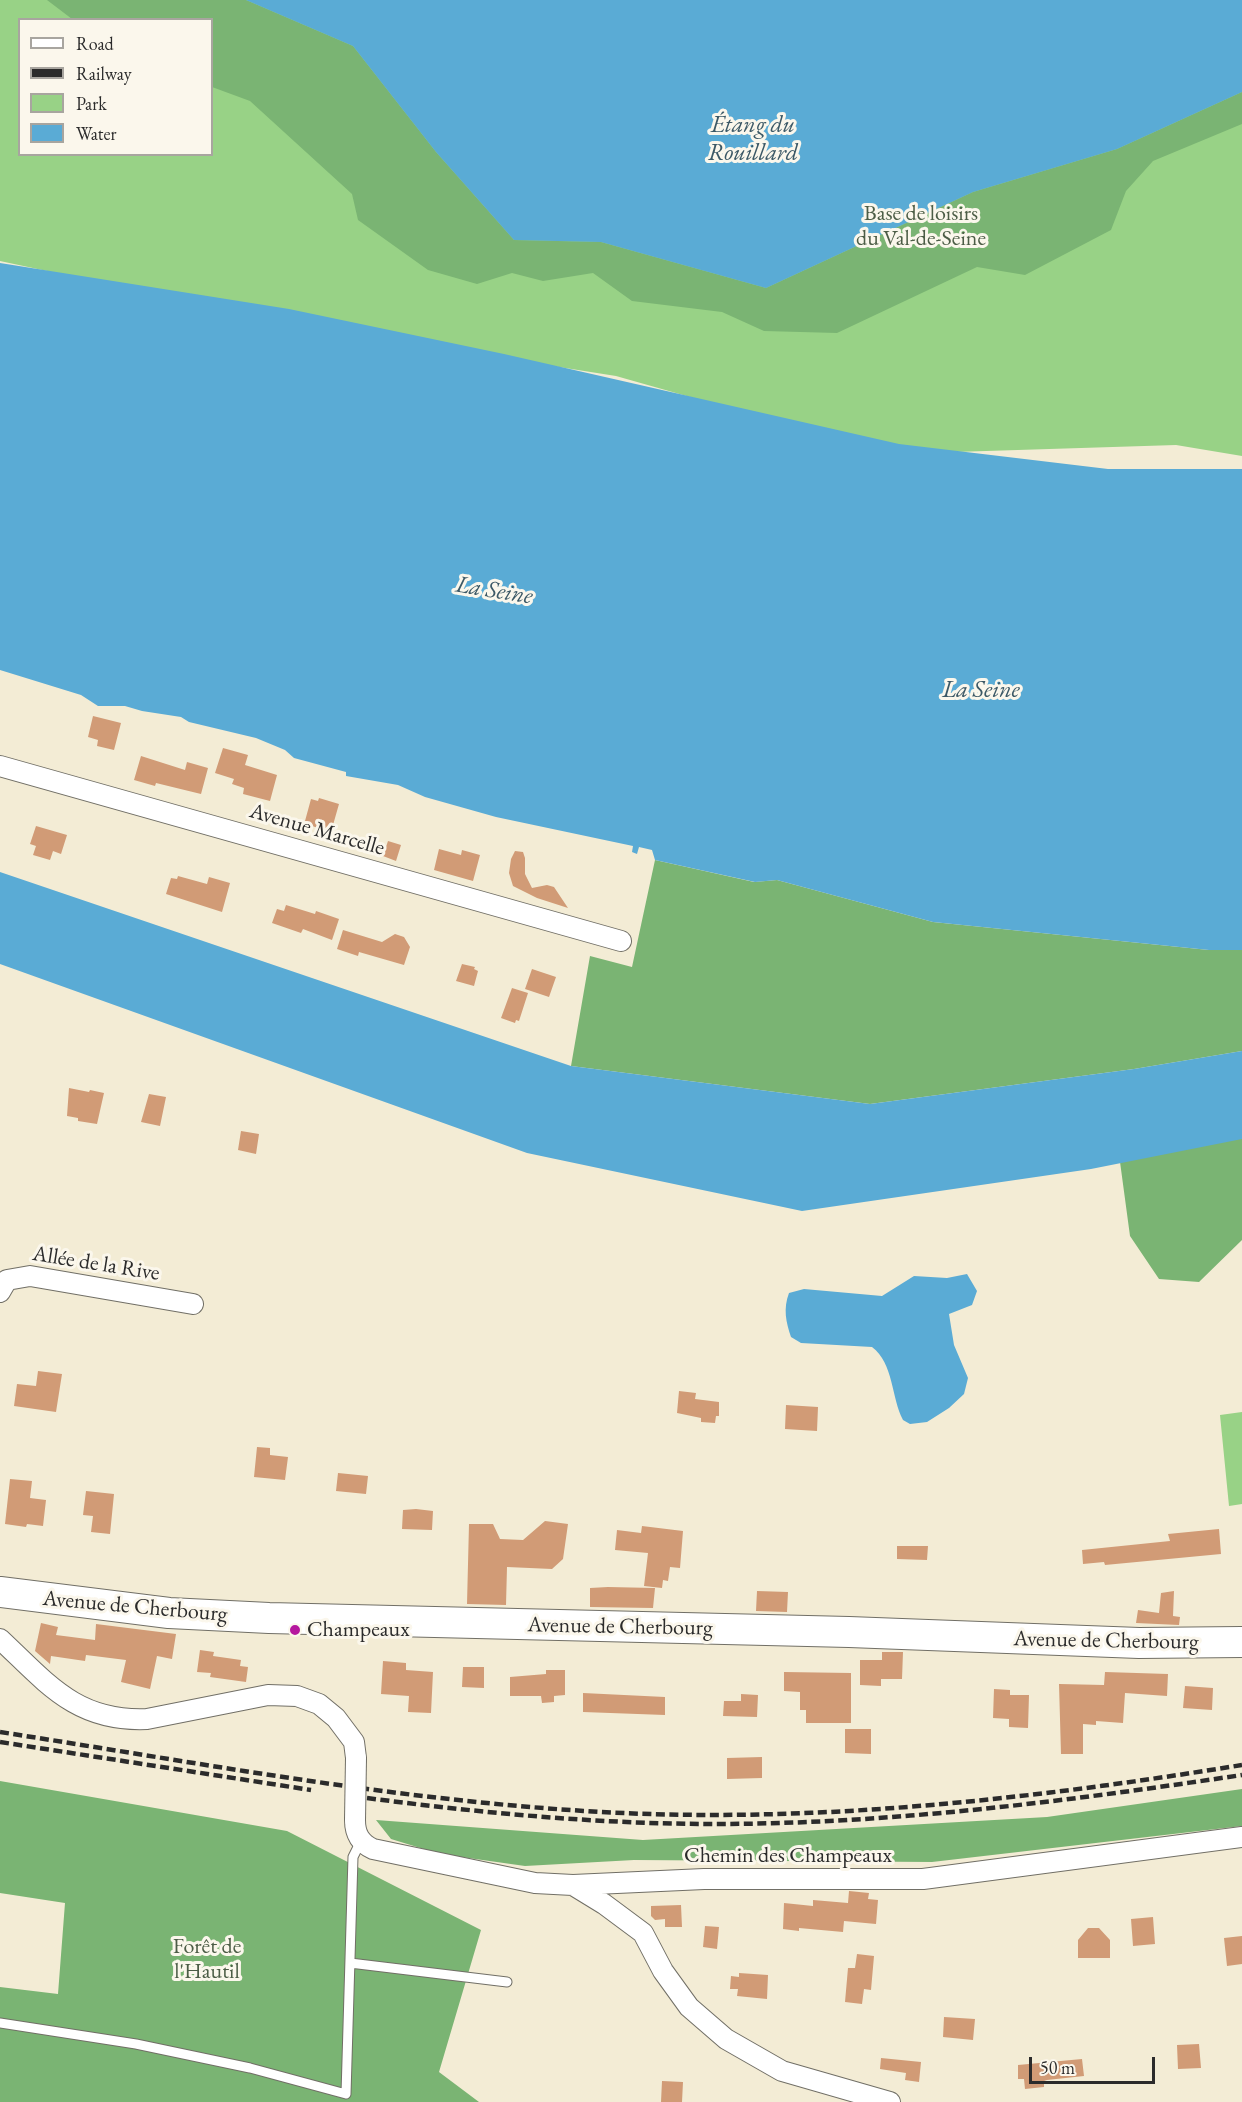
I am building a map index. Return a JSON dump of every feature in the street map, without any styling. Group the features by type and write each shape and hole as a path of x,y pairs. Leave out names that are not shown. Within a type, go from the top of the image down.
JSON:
{"main road":[{"name":"Avenue de Cherbourg","path":"0,1592 169,1612 257,1617 849,1632 1139,1643 1242,1642"}],"street":[{"name":"Avenue Marcelle","path":"0,766 621,941"},
{"name":"Allée de la Rive","path":"0,1292 7,1280 30,1276 193,1304"},
{"path":"0,1639 63,1697 77,1706 105,1716 147,1719 268,1695 297,1696 327,1709 350,1736 356,1748 355,1829 361,1841"},
{"name":"Chemin des Champeaux","path":"361,1841 373,1849 535,1883 573,1885 704,1879 923,1879 1242,1837"},
{"path":"573,1885 604,1904 643,1933 663,1971 689,2007 726,2039 782,2071 890,2102"}],"lane":[{"path":"0,2023 136,2044 250,2068 346,2094 353,1857 361,1841"},
{"path":"350,1963 507,1982"}],"green space":[{"name":"Base de loisirs du Val-de-Seine","path":"0,0 1242,0 1242,456 1176,445 891,454 616,376 324,330 0,261"},
{"path":"47,0 246,0 353,46 436,152 514,240 601,242 766,288 973,192 1117,149 1242,92 1242,124 1153,161 1126,191 1111,230 1025,275 977,267 837,333 764,331 722,312 632,301 593,273 543,281 512,273 477,284 428,270 358,220 352,194 250,101 213,87 213,18 71,18"},
{"path":"655,860 754,882 777,880 933,922 1209,950 1242,950 1242,1051 1134,1069 870,1104 571,1066 590,956 632,967"},
{"path":"1242,1132 1242,1240 1199,1282 1159,1279 1130,1236 1118,1147"},
{"path":"1242,1412 1242,1504 1229,1506 1220,1415"},
{"name":"Forêt de l'Hautil","path":"0,1781 287,1831 481,1930 439,2072 479,2102 0,2102 0,1987 58,1994 65,1903 0,1893"},
{"path":"1242,1789 1242,1826 932,1862 634,1860 525,1866 440,1854 391,1839 376,1820 643,1840 1047,1817"}],"water":[{"name":"Étang du Rouillard","path":"246,0 1242,0 1242,92 1117,149 973,192 766,288 601,242 514,240 436,152 353,46"},
{"name":"La Seine","path":"0,263 289,309 504,354 899,444 1108,469 1242,469 1242,950 1209,950 933,922 777,880 755,882 655,860 652,850 639,847 637,854 632,852 633,846 496,817 425,797 398,785 346,776 346,772 294,758 285,750 256,738 189,722 181,717 125,706 98,706 81,695 0,670"},
{"path":"0,872 571,1066 870,1104 1134,1069 1242,1051 1242,1139 1091,1169 802,1211 527,1153 0,964"},
{"path":"967,1274 977,1291 972,1305 949,1314 954,1345 968,1378 964,1394 949,1408 927,1422 910,1424 903,1420 884,1362 872,1347 801,1343 791,1337 786,1315 789,1293 804,1289 882,1296 914,1276 947,1278"}],"building":[{"path":"93,716 121,723 114,750 97,746 98,740 88,737"},
{"path":"223,748 248,755 245,765 277,775 270,801 243,794 244,788 232,784 234,779 215,773"},
{"path":"141,756 185,770 187,762 208,768 201,794 134,780"},
{"path":"319,798 339,804 331,832 312,826 312,823 305,821 311,799 318,801"},
{"path":"36,826 67,835 61,854 53,851 50,860 33,855 36,846 30,844"},
{"path":"388,841 401,845 396,861 383,856"},
{"path":"439,849 461,855 462,850 480,855 473,881 434,870"},
{"path":"515,851 523,852 525,874 532,888 547,885 554,887 568,908 537,898 513,886 509,873"},
{"path":"178,876 207,884 209,877 230,883 222,912 166,894 171,878 177,879"},
{"path":"286,905 315,914 316,911 339,919 332,940 303,929 301,933 272,923 277,909 284,911"},
{"path":"343,930 382,942 395,934 404,937 410,947 404,965 359,952 358,956 337,949"},
{"path":"462,964 475,967 474,969 478,971 474,986 456,981"},
{"path":"532,969 556,977 549,997 525,989"},
{"path":"512,988 528,993 519,1021 516,1020 515,1023 501,1018"},
{"path":"69,1088 104,1093 97,1124 78,1121 78,1118 67,1116"},
{"path":"149,1094 166,1097 160,1126 141,1122"},
{"path":"241,1131 259,1134 256,1154 238,1150"},
{"path":"38,1371 62,1374 56,1412 14,1406 17,1384 36,1386"},
{"path":"679,1391 696,1393 695,1399 719,1402 719,1416 716,1416 715,1423 701,1422 701,1418 677,1413"},
{"path":"786,1405 818,1407 817,1431 785,1429"},
{"path":"257,1447 270,1448 270,1455 288,1457 285,1480 254,1477"},
{"path":"338,1473 368,1476 366,1494 336,1491"},
{"path":"10,1479 32,1481 30,1498 46,1500 43,1526 27,1524 26,1527 5,1524"},
{"path":"86,1491 114,1494 110,1534 91,1532 93,1516 83,1515"},
{"path":"403,1510 433,1511 432,1530 402,1529"},
{"path":"545,1521 568,1524 563,1559 552,1569 507,1567 506,1605 467,1604 469,1524 493,1524 500,1539 523,1540"},
{"path":"642,1526 683,1531 680,1568 670,1567 668,1581 663,1580 662,1588 644,1586 648,1553 615,1550 617,1530 641,1533"},
{"path":"1219,1529 1221,1554 1105,1565 1104,1562 1083,1564 1082,1550 1170,1541 1168,1534"},
{"path":"897,1546 928,1546 927,1560 897,1559"},
{"path":"590,1588 655,1588 653,1608 590,1607"},
{"path":"757,1591 788,1592 787,1612 756,1611"},
{"path":"1174,1591 1173,1616 1180,1617 1179,1625 1136,1623 1138,1610 1159,1613 1161,1593"},
{"path":"41,1623 58,1627 56,1635 95,1640 96,1624 176,1634 172,1659 157,1656 150,1689 121,1682 126,1660 86,1655 85,1661 51,1656 50,1664 35,1651"},
{"path":"200,1650 214,1652 213,1656 241,1660 240,1666 248,1667 246,1682 210,1677 211,1673 197,1672"},
{"path":"882,1652 903,1652 902,1679 881,1679 881,1686 860,1685 860,1660 882,1660"},
{"path":"383,1661 406,1663 406,1670 433,1672 431,1713 408,1712 409,1696 381,1694"},
{"path":"463,1667 484,1667 484,1688 462,1687"},
{"path":"546,1670 565,1670 565,1695 554,1696 554,1702 542,1703 541,1696 510,1696 510,1677 546,1674"},
{"path":"784,1672 851,1673 851,1723 806,1723 806,1710 800,1710 800,1692 784,1691"},
{"path":"1105,1672 1168,1674 1167,1696 1125,1693 1123,1723 1096,1721 1096,1725 1083,1724 1083,1754 1061,1754 1059,1684 1104,1685"},
{"path":"1185,1686 1213,1688 1212,1710 1183,1708"},
{"path":"994,1689 1010,1690 1010,1695 1029,1695 1028,1728 1009,1727 1009,1719 993,1718"},
{"path":"583,1693 665,1697 665,1715 583,1712"},
{"path":"741,1694 758,1695 757,1717 723,1716 724,1701 741,1701"},
{"path":"845,1729 871,1729 871,1754 845,1753"},
{"path":"762,1757 762,1778 727,1779 727,1758"},
{"path":"849,1891 869,1893 868,1899 878,1900 876,1924 844,1921 843,1932 783,1929 784,1903 813,1906 813,1900 848,1903"},
{"path":"681,1905 682,1927 665,1927 665,1919 655,1920 651,1916 651,1906"},
{"path":"1153,1917 1155,1944 1133,1946 1131,1919"},
{"path":"705,1926 719,1927 717,1949 703,1947"},
{"path":"1088,1928 1099,1928 1110,1940 1110,1958 1078,1958 1078,1940"},
{"path":"1242,1936 1242,1964 1227,1966 1224,1938"},
{"path":"857,1954 874,1956 871,1990 864,1989 862,2004 845,2002 848,1968 855,1968"},
{"path":"739,1973 768,1975 767,1999 737,1996 738,1989 730,1989 731,1976 739,1977"},
{"path":"944,2017 975,2019 973,2040 943,2037"},
{"path":"1199,2044 1201,2068 1178,2069 1177,2045"},
{"path":"881,2058 921,2062 919,2082 905,2080 906,2073 880,2069"},
{"path":"1082,2059 1084,2076 1047,2080 1044,2081 1044,2087 1025,2089 1024,2079 1018,2079 1018,2065"},
{"path":"662,2081 683,2082 682,2102 661,2102"}],"railway":[{"path":"0,1732 292,1778 438,1798 585,1811 667,1814 750,1815 915,1806 1079,1789 1242,1765"},
{"path":"0,1742 311,1790"},
{"path":"367,1798 497,1813 584,1820 715,1824 781,1823 979,1809 1111,1794 1242,1775"}],"place":[{"name":"Champeaux","path":"295,1630"}]}
